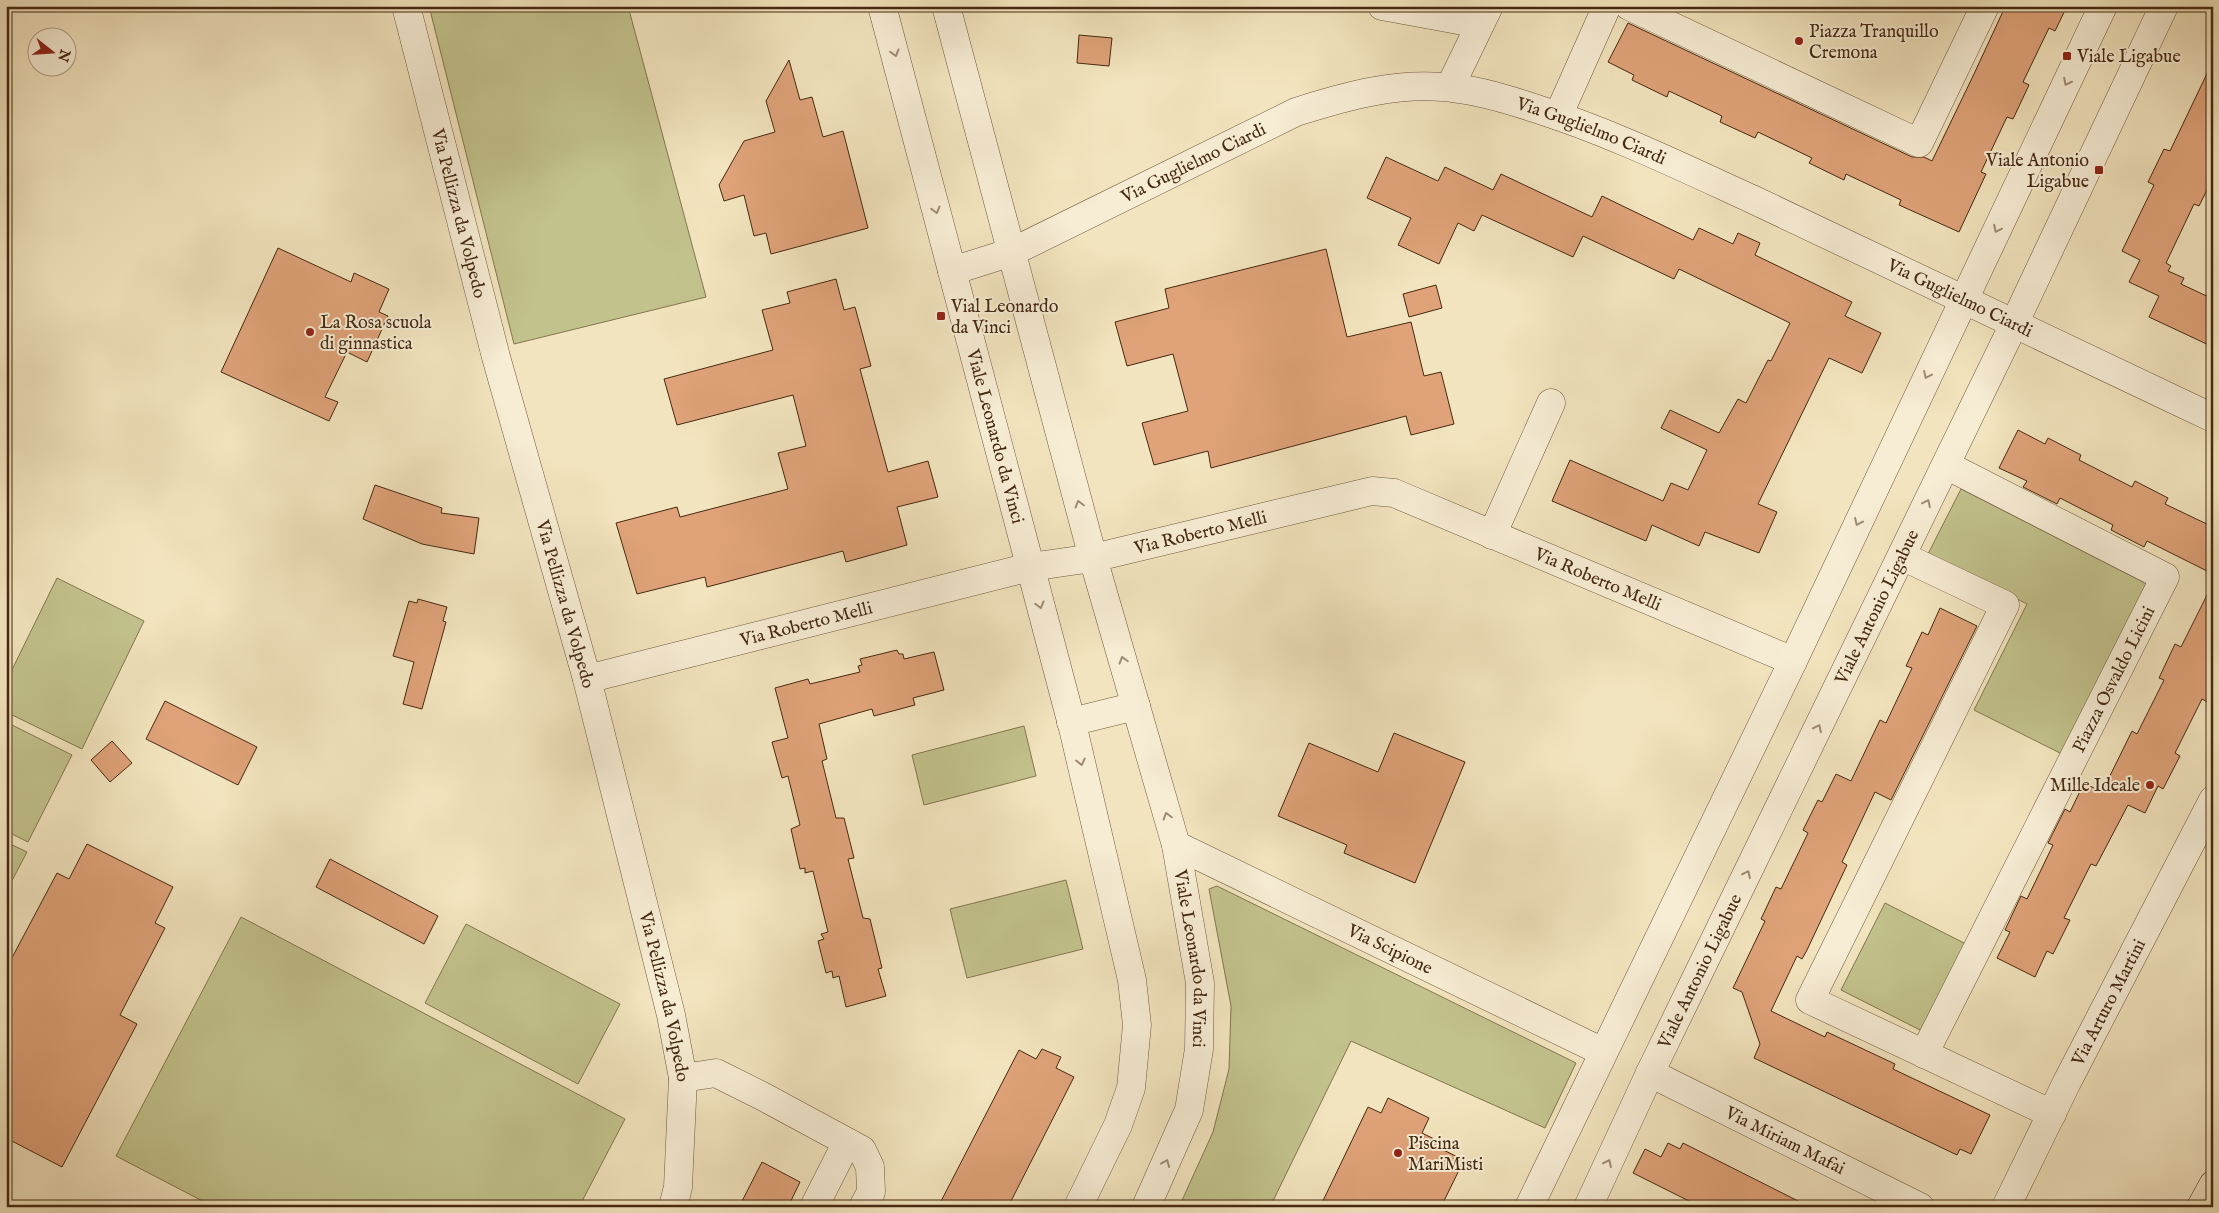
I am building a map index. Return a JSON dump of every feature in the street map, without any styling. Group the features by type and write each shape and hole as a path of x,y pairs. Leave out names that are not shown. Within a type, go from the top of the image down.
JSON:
{"highway":[{"path":"2201,1207 2213,1185"}],"street":[{"name":"Via Pellizza da Volpedo","path":"406,6 496,357 587,680 671,1016 683,1078 678,1187 673,1207"},
{"name":"Viale Leonardo da Vinci","path":"882,6 1071,722 1132,980 1137,1025 1131,1088 1118,1125 1078,1207"},
{"name":"Viale Leonardo da Vinci","path":"946,6 1094,558 1176,845 1200,983 1199,1049 1189,1110 1146,1207"},
{"path":"1382,6 1484,15 1450,87"},
{"path":"1558,116 1607,6"},
{"path":"1630,6 1919,143 1985,6"},
{"path":"1529,1207 1793,661 2103,6"},
{"name":"Viale Antonio Ligabue","path":"1588,1207 1650,1073 2014,324 2164,6"},
{"name":"Via Guglielmo Ciardi","path":"952,271 1012,252 1296,112 1338,99 1410,86 1450,87 1483,92 1579,122 1685,168 1964,298 2014,324 2213,418"},
{"path":"1492,535 1551,403"},
{"name":"Piazza Osvaldo Licini","path":"1924,1054 2165,577 1946,464"},
{"name":"Via Roberto Melli","path":"587,680 1030,567 1094,558 1372,491 1394,493 1793,661"},
{"path":"1902,556 2005,605 1810,1000 2052,1114"},
{"path":"1071,722 1136,706"},
{"name":"Via Arturo Martini","path":"2006,1207 2213,800"},
{"name":"Via Scipione","path":"1176,845 1603,1052"},
{"path":"683,1078 716,1073 862,1150 870,1167 871,1192 863,1207"},
{"name":"Via Miriam Mafai","path":"1650,1073 1920,1207"},
{"path":"814,1207 847,1142"}],"green space":[{"path":"429,6 628,6 706,297 514,344"},
{"path":"1961,489 2151,586 2064,755 1974,710 2027,604 1928,554"},
{"path":"57,578 144,621 82,749 6,712 6,682"},
{"path":"6,722 72,755 28,842 6,831"},
{"path":"1024,726 1036,776 924,805 912,755"},
{"path":"6,842 27,852 6,892"},
{"path":"1066,880 1083,949 967,978 950,909"},
{"path":"1217,886 1576,1063 1545,1128 1351,1041 1270,1207 1179,1207 1213,1132 1229,1069 1231,1006 1209,889"},
{"path":"1885,903 1968,945 1924,1032 1841,990"},
{"path":"241,917 625,1119 579,1207 214,1207 116,1156"},
{"path":"466,924 620,1004 578,1084 425,1003"}],"building":[{"path":"2004,6 2067,6 2055,31 2049,28 2023,82 2029,85 2013,119 2007,117 1981,172 1986,174 1959,232 1899,205 1901,200 1846,174 1844,180 1809,163 1812,158 1758,132 1755,138 1720,122 1722,116 1669,91 1667,97 1632,80 1634,75 1608,62 1628,23 1912,157 1924,157 1932,161"},
{"path":"1079,35 1112,38 1109,66 1077,63"},
{"path":"789,60 800,100 812,97 823,137 843,131 868,228 771,254 766,233 754,236 744,195 724,201 719,185 744,141 775,132 766,101"},
{"path":"2213,61 2213,178 2199,206 2194,204 2166,263 2171,266 2168,271 2184,278 2181,284 2213,299 2213,347 2149,317 2159,296 2129,282 2140,260 2122,251 2154,185 2148,182 2164,149 2170,151"},
{"path":"1386,157 1438,181 1445,167 1493,190 1501,174 1592,217 1602,196 1693,240 1699,228 1733,244 1738,233 1760,243 1755,255 1852,302 1845,316 1881,333 1862,373 1829,358 1758,504 1777,512 1759,553 1705,532 1699,546 1652,525 1646,541 1552,501 1570,460 1663,501 1671,483 1688,490 1707,450 1661,428 1670,410 1719,433 1738,399 1746,403 1768,360 1771,361 1790,323 1679,269 1674,279 1583,236 1573,257 1482,215 1474,231 1458,223 1439,264 1398,245 1411,218 1367,198"},
{"name":"La Rosa scuola di ginnastica","path":"278,248 351,282 354,273 389,289 379,312 388,316 367,362 347,352 325,397 338,402 329,421 221,372"},
{"path":"1326,249 1347,337 1411,322 1424,376 1441,372 1454,424 1411,435 1406,416 1211,468 1208,451 1154,465 1142,423 1188,411 1173,354 1127,366 1115,322 1169,308 1165,289"},
{"path":"836,279 844,310 855,307 871,366 860,369 888,472 928,461 938,497 897,507 907,545 846,562 843,551 707,587 705,577 637,594 616,523 677,507 680,517 788,489 778,453 806,446 793,395 677,425 664,379 773,350 762,310 790,303 787,292"},
{"path":"1436,285 1442,308 1409,317 1403,294"},
{"path":"2018,430 2045,444 2048,438 2081,455 2079,460 2132,487 2135,481 2168,498 2165,504 2213,527 2213,574 2147,541 2144,547 2111,530 2113,525 2060,498 2057,504 2023,487 2027,481 1999,468"},
{"path":"375,485 442,508 441,513 479,518 474,554 422,544 363,519"},
{"path":"2213,583 2213,705 2202,699 2175,753 2180,756 2163,789 2158,786 2145,813 2128,805 2096,866 2091,864 2064,918 2070,920 2053,954 2047,951 2035,977 1997,958 2010,932 2005,930 2021,896 2027,899 2053,845 2048,843 2065,809 2070,812 2084,783 2102,792 2132,731 2137,734 2164,680 2159,678 2175,644 2181,647"},
{"path":"418,599 447,607 443,621 446,622 422,709 403,704 414,662 393,656 409,601 417,603"},
{"path":"1940,608 1977,626 1891,800 1875,792 1842,862 1847,865 1807,950 1802,959 1797,956 1771,1011 1825,1037 1827,1032 1895,1064 1893,1069 1990,1115 1971,1154 1960,1149 1957,1155 1754,1058 1760,1044 1742,992 1733,988 1765,921 1761,919 1776,887 1781,889 1808,833 1803,830 1818,800 1822,802 1836,774 1851,781 1880,720 1886,723 1912,668 1906,666 1922,632 1928,635"},
{"path":"897,650 899,654 903,654 904,659 934,652 944,690 913,698 915,705 874,716 872,709 819,724 827,759 822,761 836,818 844,818 854,858 848,859 863,918 870,919 882,968 878,969 886,996 846,1007 839,976 833,978 832,971 826,973 818,941 824,939 821,934 828,932 813,871 805,873 805,868 800,869 791,829 800,825 788,776 782,778 772,742 788,738 775,688 808,679 810,684 860,672 858,666 862,665 860,659"},
{"path":"165,701 257,747 238,785 146,739"},
{"path":"1394,733 1465,762 1415,883 1344,853 1347,845 1278,816 1309,743 1378,772"},
{"path":"112,741 132,763 110,782 91,760"},
{"path":"87,844 173,887 155,923 165,928 120,1015 137,1024 62,1167 6,1138 6,969 57,873 69,879"},
{"path":"330,859 438,916 424,944 316,887"},
{"path":"1042,1049 1061,1057 1056,1068 1074,1077 1008,1207 938,1207 1019,1050 1036,1059"},
{"name":"Piscina MariMisti","path":"1388,1098 1429,1118 1422,1133 1438,1141 1435,1146 1464,1160 1441,1207 1320,1207 1368,1107 1381,1113"},
{"path":"1668,1143 1680,1149 1683,1143 1810,1207 1701,1207 1633,1173 1645,1149 1661,1157"},
{"path":"762,1162 800,1182 788,1207 739,1207"}],"place":[{"name":"Piazza Tranquillo Cremona","path":"1799,41"},
{"name":"Viale Ligabue","path":"2067,56"},
{"name":"Viale Antonio Ligabue","path":"2099,170"},
{"name":"Vial Leonardo da Vinci","path":"941,316"},
{"name":"La Rosa scuola di ginnastica","path":"310,332"},
{"name":"Mille Ideale","path":"2150,785"},
{"name":"Piscina MariMisti","path":"1398,1153"}]}
